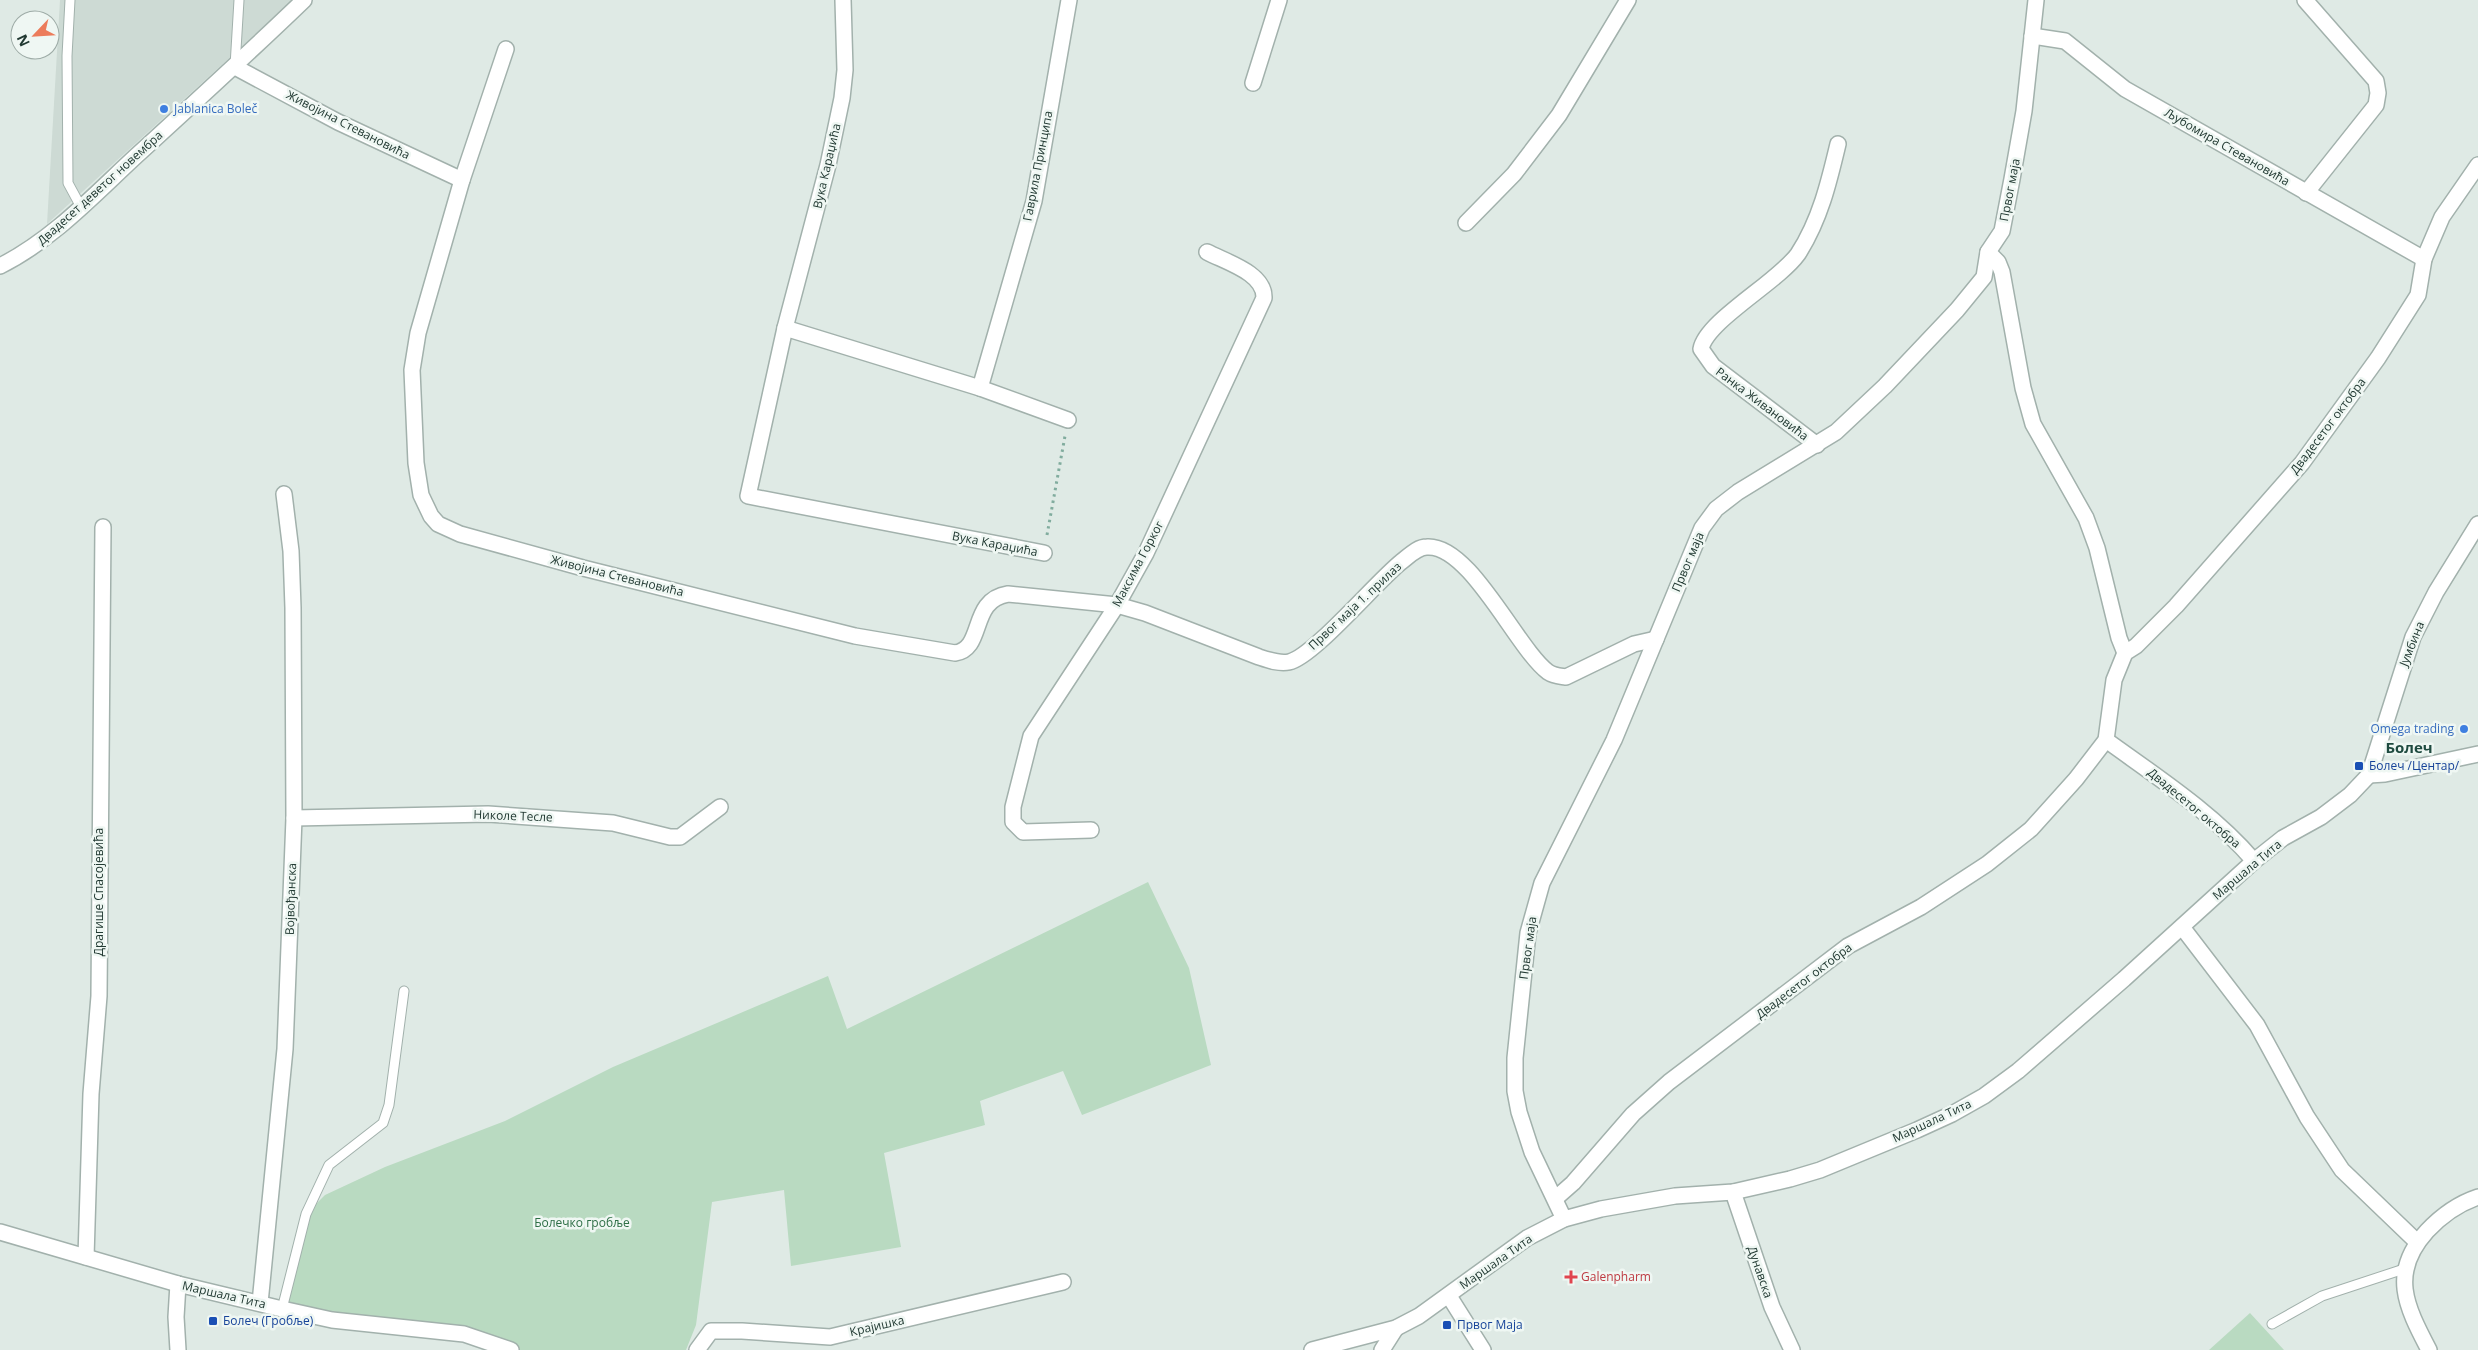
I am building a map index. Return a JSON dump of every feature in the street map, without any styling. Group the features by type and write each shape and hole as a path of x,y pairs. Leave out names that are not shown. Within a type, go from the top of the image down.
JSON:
{"street":[{"name":"Двадесет деветог новембра","path":"0,266 23,255 81,207 235,67 304,0"},
{"name":"Вука Караџића","path":"843,0 845,70 842,98 828,165 784,328 748,496 1044,553"},
{"name":"Гаврила Принципа","path":"980,388 1034,201 1069,0"},
{"path":"1253,83 1279,0"},
{"path":"1466,223 1514,174 1559,115 1628,0"},
{"name":"Првог маја","path":"1564,1219 1527,1137 1515,1091 1515,1058 1528,933 1542,883 1614,740 1702,528 1716,509 1761,477 1836,432 1885,386 1957,310 1984,277 1988,252 2002,231 2024,111 2036,0"},
{"path":"2306,0 2376,81 2378,93 2376,105 2371,113 2306,193"},
{"name":"Љубомира Стевановића","path":"2032,36 2065,41 2125,89 2424,259"},
{"name":"Живојина Стевановића","path":"506,49 462,180 418,333 412,370 416,463 421,495 426,509 438,524 460,534 574,565 855,636 955,654 966,650 986,604 999,596 1008,594 1117,605"},
{"name":"Живојина Стевановића","path":"235,67 338,122 462,180"},
{"name":"Ранка Живановића","path":"1817,445 1713,366 1701,349 1707,335 1768,284 1797,255 1823,206 1838,144"},
{"name":"Двадесетог октобра","path":"1556,1198 1573,1183 1633,1114 1669,1082 1848,946 1921,907 1987,864 2031,829 2076,779 2106,740 2114,680 2117,667 2126,653 2136,646 2176,606 2302,462 2378,358 2418,294 2424,259 2442,217 2478,165"},
{"name":"Максима Горког","path":"1091,830 1023,832 1013,822 1013,807 1031,736 1117,605 1146,552 1264,298 1265,290 1256,278 1207,252"},
{"path":"1988,252 1998,262 2002,272 2023,388 2033,424 2086,518 2097,548 2119,638 2126,653"},
{"path":"784,328 980,388 1068,420"},
{"name":"Војвођанска","path":"260,1302 285,1049 294,818 291,551 284,494"},
{"name":"Јумбина","path":"2369,775 2413,637 2436,592 2478,524"},
{"name":"Драгише Спасојевића","path":"86,1257 90,1094 99,996 103,527"},
{"name":"Првог маја 1. прилаз","path":"1117,605 1145,613 1259,657 1278,662 1289,662 1310,650 1386,574 1416,551 1436,547 1453,558 1478,580 1536,658 1548,671 1556,676 1566,677 1634,644 1656,639"},
{"name":"Двадесетог октобра","path":"2106,740 2161,779 2236,841 2254,861"},
{"path":"2369,775 2385,774 2478,754"},
{"name":"Маршала Тита","path":"1312,1350 1396,1328 1419,1316 1527,1238 1564,1219 1601,1209 1675,1196 1733,1192 1764,1187 1820,1170 1952,1114 1984,1096 2018,1071 2254,861 2284,838 2322,817 2350,795 2369,775"},
{"name":"Николе Тесле","path":"294,818 488,814 613,822 670,838 680,837 720,807"},
{"path":"2182,927 2258,1025 2307,1117 2342,1170 2417,1242"},
{"name":"Дунавска","path":"1733,1192 1772,1307 1792,1350"},
{"path":"2429,1350 2411,1316 2407,1302 2404,1269 2417,1242 2438,1219 2462,1202 2478,1197"},
{"name":"Маршала Тита","path":"0,1232 178,1284 260,1302 282,1309 332,1320 464,1334 506,1349"},
{"name":"Крајишка","path":"697,1350 711,1331 742,1331 830,1337 1063,1282"},
{"path":"178,1284 176,1317 178,1350"},
{"path":"1448,1296 1483,1350"},
{"path":"1382,1350 1396,1328"}],"lane":[{"path":"70,0 67,56 68,183 81,207"},
{"path":"235,67 239,0"},
{"path":"282,1309 306,1214 329,1165 383,1123 389,1105 404,991"},
{"path":"2272,1324 2322,1296 2404,1269"}],"path":[{"name":"Вука Караџића","path":"1044,553 1068,420"}],"shaded area":[{"path":"60,0 293,0 47,224 57,60 60,60"}],"green space":[{"name":"Болечко гробље","path":"1148,882 1189,968 1211,1065 1082,1115 1063,1071 980,1101 985,1125 884,1153 901,1247 791,1266 784,1190 712,1202 696,1325 686,1350 511,1350 282,1309 306,1214 325,1195 385,1167 505,1121 613,1067 828,976 847,1029"},
{"path":"2250,1313 2284,1350 2209,1350"}],"place":[{"name":"Jablanica Boleč","path":"164,109"},
{"name":"Omega trading","path":"2464,729"},
{"name":"Болеч /Центар/","path":"2359,766"},
{"name":"Galenpharm","path":"1571,1277"},
{"name":"Болеч (Гробље)","path":"213,1321"},
{"name":"Првог Маја","path":"1447,1325"}],"district":[{"name":"Болеч","path":"2409,748"}]}
